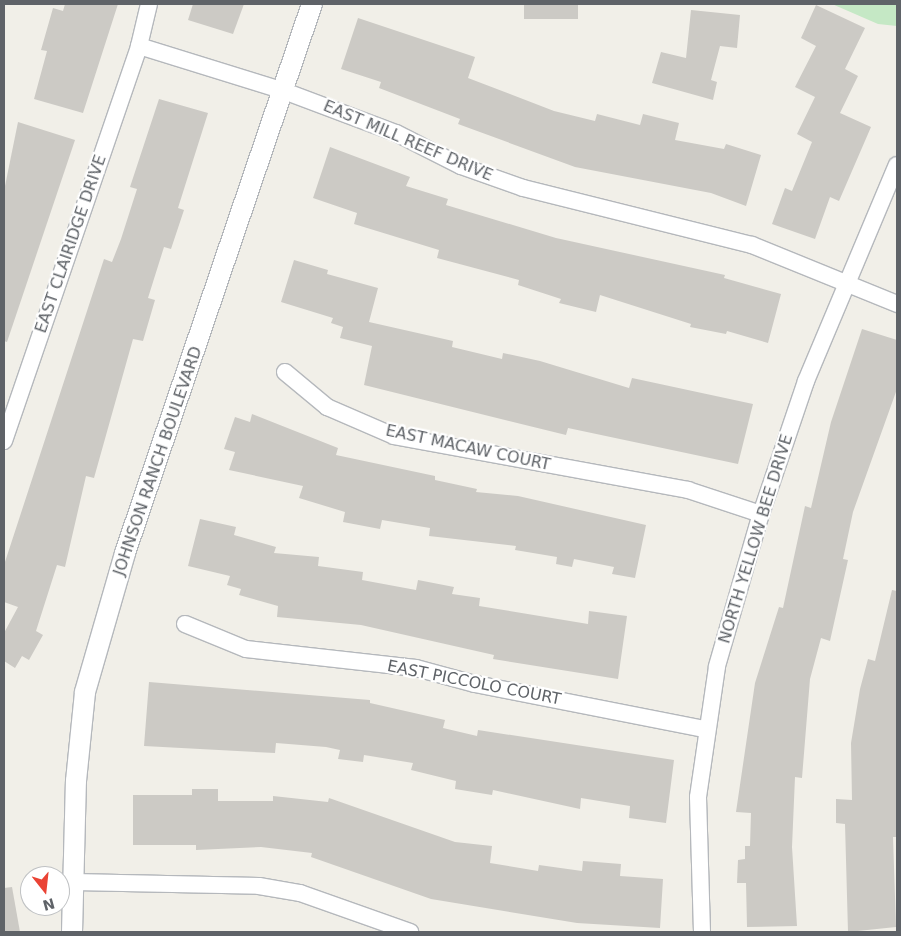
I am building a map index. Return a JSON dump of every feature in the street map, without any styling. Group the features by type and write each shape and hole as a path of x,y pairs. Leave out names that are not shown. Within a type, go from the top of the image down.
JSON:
{"street":[{"name":"EAST CLAIRIDGE DRIVE","path":"4,441 139,46 149,4"},
{"name":"JOHNSON RANCH BOULEVARD","path":"72,932 76,780 85,692 125,553 284,91 312,4"},
{"name":"EAST MILL REEF DRIVE","path":"139,46 284,91 396,133 461,166 592,207 752,245 897,304"},
{"name":"NORTH YELLOW BEE DRIVE","path":"702,932 698,797 705,729 717,666 761,514 806,381 846,282 897,165"},
{"name":"EAST MACAW COURT","path":"285,372 327,407 394,436 667,487 761,514"},
{"name":"EAST PICCOLO COURT","path":"185,624 246,649 416,668 475,684 705,729"},
{"path":"74,882 259,886 300,893 410,932"}],"green space":[{"path":"832,4 897,4 897,26 878,24"}],"building":[{"path":"65,4 118,4 83,113 34,99 47,51 41,50 53,8 63,11"},
{"path":"193,4 244,4 233,34 188,20"},
{"path":"524,4 578,4 578,19 524,19"},
{"path":"816,5 865,28 845,69 858,76 840,113 871,127 839,201 830,197 815,239 772,224 785,188 792,191 812,142 797,134 815,97 795,87 816,46 801,38"},
{"path":"691,10 740,15 737,48 720,46 711,80 717,82 713,100 652,83 661,52 686,58"},
{"path":"358,18 475,57 468,78 554,111 595,121 597,114 640,125 643,114 679,123 675,140 724,149 726,144 761,155 746,206 711,193 575,167 458,124 460,119 379,88 381,82 341,69"},
{"path":"159,99 208,113 178,208 184,210 171,249 164,247 148,298 155,300 143,341 133,339 94,478 86,476 65,567 57,565 36,631 43,635 29,660 22,656 15,668 4,661 4,633 18,607 4,602 4,565 104,259 112,262 121,239 137,189 130,187"},
{"path":"18,122 75,140 7,342 4,341 4,191"},
{"path":"330,147 410,177 406,186 448,199 446,205 556,238 725,275 724,278 781,294 768,343 727,331 726,334 690,327 691,324 600,295 596,312 559,303 561,299 518,285 519,280 437,258 439,250 354,224 357,213 313,198"},
{"path":"294,260 328,270 327,274 378,288 369,322 453,341 452,347 502,359 503,353 540,361 629,388 632,378 753,404 738,464 568,428 566,435 364,385 372,346 340,338 343,327 331,323 333,318 281,302"},
{"path":"862,329 897,340 897,389 853,512 843,559 848,560 830,641 821,638 810,679 802,778 795,777 792,847 797,926 747,927 746,883 737,883 738,860 745,859 745,846 750,846 751,813 736,812 755,683 779,607 783,608 805,506 811,508 831,422"},
{"path":"252,414 338,448 336,455 435,476 435,480 477,489 476,492 518,496 646,525 635,578 612,574 614,567 574,559 572,567 556,564 557,557 515,550 516,546 429,536 430,528 382,520 380,529 343,522 345,512 299,498 303,486 229,470 235,452 224,449 235,417 250,422"},
{"path":"200,519 236,527 234,535 276,547 274,553 319,557 318,566 363,572 362,580 416,590 418,580 454,587 452,594 480,598 479,606 588,624 589,611 627,616 618,679 493,659 494,655 361,625 277,617 278,606 239,595 241,589 227,585 230,576 188,566"},
{"path":"892,590 897,591 897,837 893,837 896,927 848,932 845,824 836,823 836,799 852,800 851,743 860,689 868,659 875,661"},
{"path":"149,682 370,700 370,703 445,720 443,728 477,736 478,730 674,760 666,823 629,818 630,806 581,798 580,809 493,790 492,795 455,789 456,781 411,770 413,763 364,755 363,762 338,759 340,750 326,747 276,743 275,753 144,746"},
{"path":"192,789 218,789 218,801 273,801 273,796 328,802 329,798 455,842 492,846 490,863 538,871 539,865 582,871 583,861 621,864 620,876 663,879 660,928 577,923 431,899 311,857 312,853 261,847 196,850 196,845 133,845 133,795 192,795"},
{"path":"12,887 20,932 4,932 4,888"}]}
